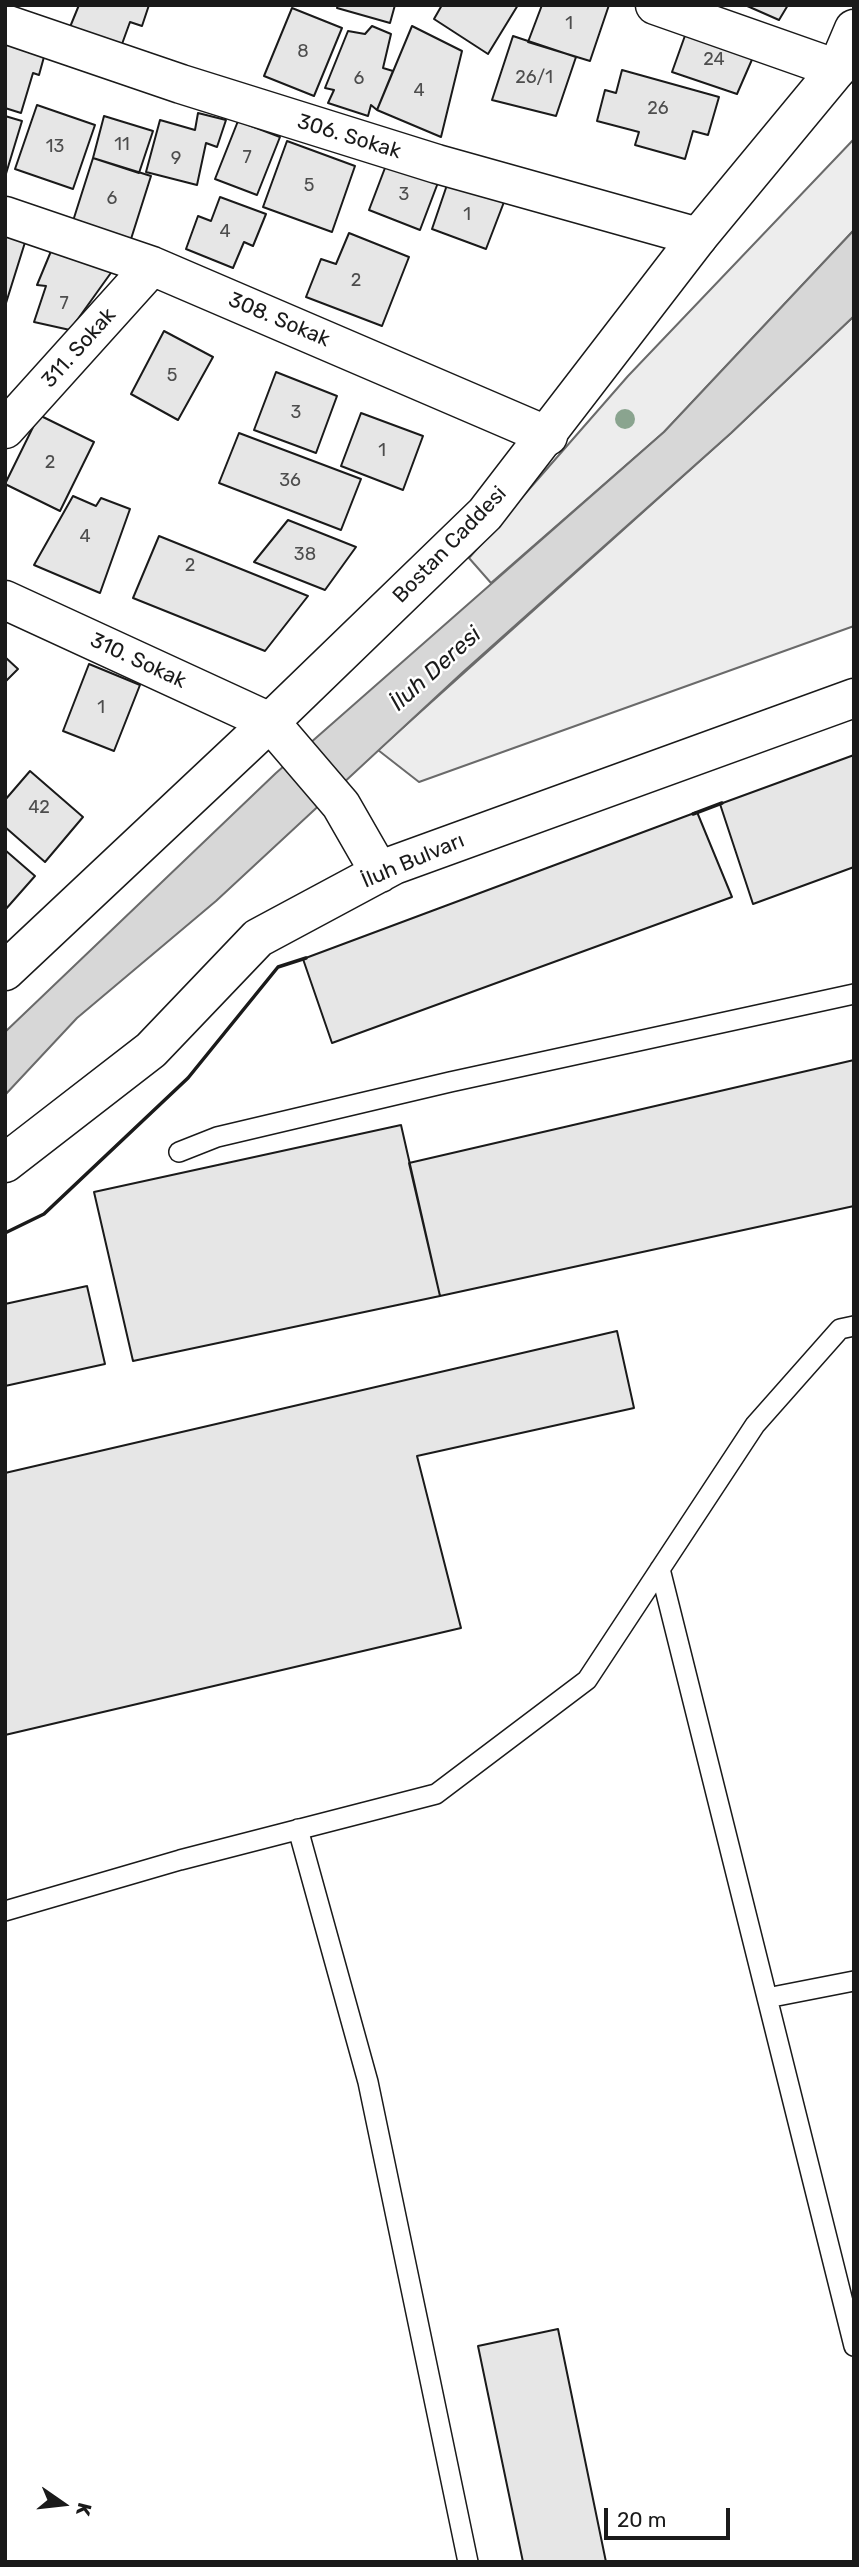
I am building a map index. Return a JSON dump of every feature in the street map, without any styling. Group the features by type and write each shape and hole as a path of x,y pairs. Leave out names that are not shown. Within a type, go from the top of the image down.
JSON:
{"street":[{"path":"655,5 845,63"},
{"name":"306. Sokak","path":"5,24 181,84 437,164 698,237"},
{"name":"Bostan Caddesi","path":"5,971 282,735 485,514 548,436 698,237 845,63 854,29"},
{"name":"308. Sokak","path":"5,216 152,266 548,436"},
{"name":"311. Sokak","path":"5,429 152,266"},
{"name":"310. Sokak","path":"5,600 282,735"},
{"name":"İluh Bulvarı","path":"5,1163 151,1050 258,938 394,865 854,698"},
{"path":"282,735 336,799 380,873"}],"lane":[{"path":"179,1152 217,1137 450,1082 854,994"},
{"path":"5,1911 298,1829 436,1794 587,1680 755,1425 840,1329 854,1326"},
{"path":"660,1569 767,1998 847,2288 854,2346"},
{"path":"298,1829 368,2082 468,2562"},
{"path":"767,1998 854,1981"}],"shaded area":[{"path":"854,139 854,230 664,432 491,583 469,558 628,376"},
{"path":"854,316 854,626 419,782 378,750 731,433"}],"water":[{"name":"İluh Deresi","path":"854,230 854,316 731,433 463,672 216,901 77,1018 5,1095 5,1032 276,773 664,432"}],"building":[{"path":"79,5 149,5 142,26 130,22 122,44 70,27"},
{"path":"338,5 395,5 390,23 337,8"},
{"path":"442,5 518,5 488,54 434,19"},
{"path":"542,5 609,5 590,61 528,42"},
{"path":"745,5 788,5 779,20"},
{"path":"292,8 342,28 314,96 264,76"},
{"path":"372,26 391,34 383,68 393,71 377,110 371,105 368,116 328,103 334,90 325,88 348,31 365,34"},
{"path":"412,26 462,51 441,137 377,110"},
{"path":"687,30 754,55 737,94 672,72"},
{"path":"5,34 47,46 39,75 33,73 21,113 5,108"},
{"path":"513,36 576,57 556,116 492,100"},
{"path":"622,70 719,97 708,135 693,131 685,159 635,145 639,132 597,121 605,90 616,93"},
{"path":"37,105 95,125 73,189 15,169"},
{"path":"198,113 226,120 217,147 206,143 197,185 146,172 160,120 195,130"},
{"path":"5,116 22,121 5,177"},
{"path":"104,116 153,131 139,173 93,158"},
{"path":"238,121 280,137 257,195 215,179"},
{"path":"287,141 355,166 332,232 263,207"},
{"path":"93,158 151,176 131,239 73,221"},
{"path":"388,160 439,180 420,230 369,210"},
{"path":"448,182 504,202 486,249 432,229"},
{"path":"220,197 266,214 253,246 244,242 233,268 186,249 198,216 211,221"},
{"path":"5,229 27,236 6,303 5,303"},
{"path":"349,233 409,257 382,326 306,297 321,259 336,264"},
{"path":"54,244 118,263 70,330 34,322 46,286 37,285"},
{"path":"164,331 213,357 178,420 131,394"},
{"path":"276,372 337,396 316,453 254,430"},
{"path":"361,413 423,436 403,490 341,466"},
{"path":"39,415 94,442 60,511 5,484"},
{"path":"239,433 361,479 341,530 219,483"},
{"path":"73,496 96,506 101,498 130,509 100,593 34,565"},
{"path":"288,520 356,547 325,590 254,562"},
{"path":"159,536 308,596 265,651 133,598"},
{"path":"5,657 18,669 5,682"},
{"path":"89,664 140,685 114,751 63,731"},
{"path":"854,755 854,867 753,904 720,804"},
{"path":"30,771 83,817 45,862 5,827 5,800"},
{"path":"697,812 732,897 332,1043 303,959"},
{"path":"5,850 35,876 5,910"},
{"path":"854,1060 854,1206 440,1296 409,1163"},
{"path":"401,1125 440,1296 133,1361 94,1192"},
{"path":"87,1286 105,1364 5,1386 5,1304"},
{"path":"617,1331 634,1408 417,1456 461,1628 5,1735 5,1473"},
{"path":"558,2329 606,2562 523,2562 478,2346"}],"wall":[{"path":"693,814 722,803"},
{"path":"5,1233 44,1214 188,1078 278,967 306,958"}]}
